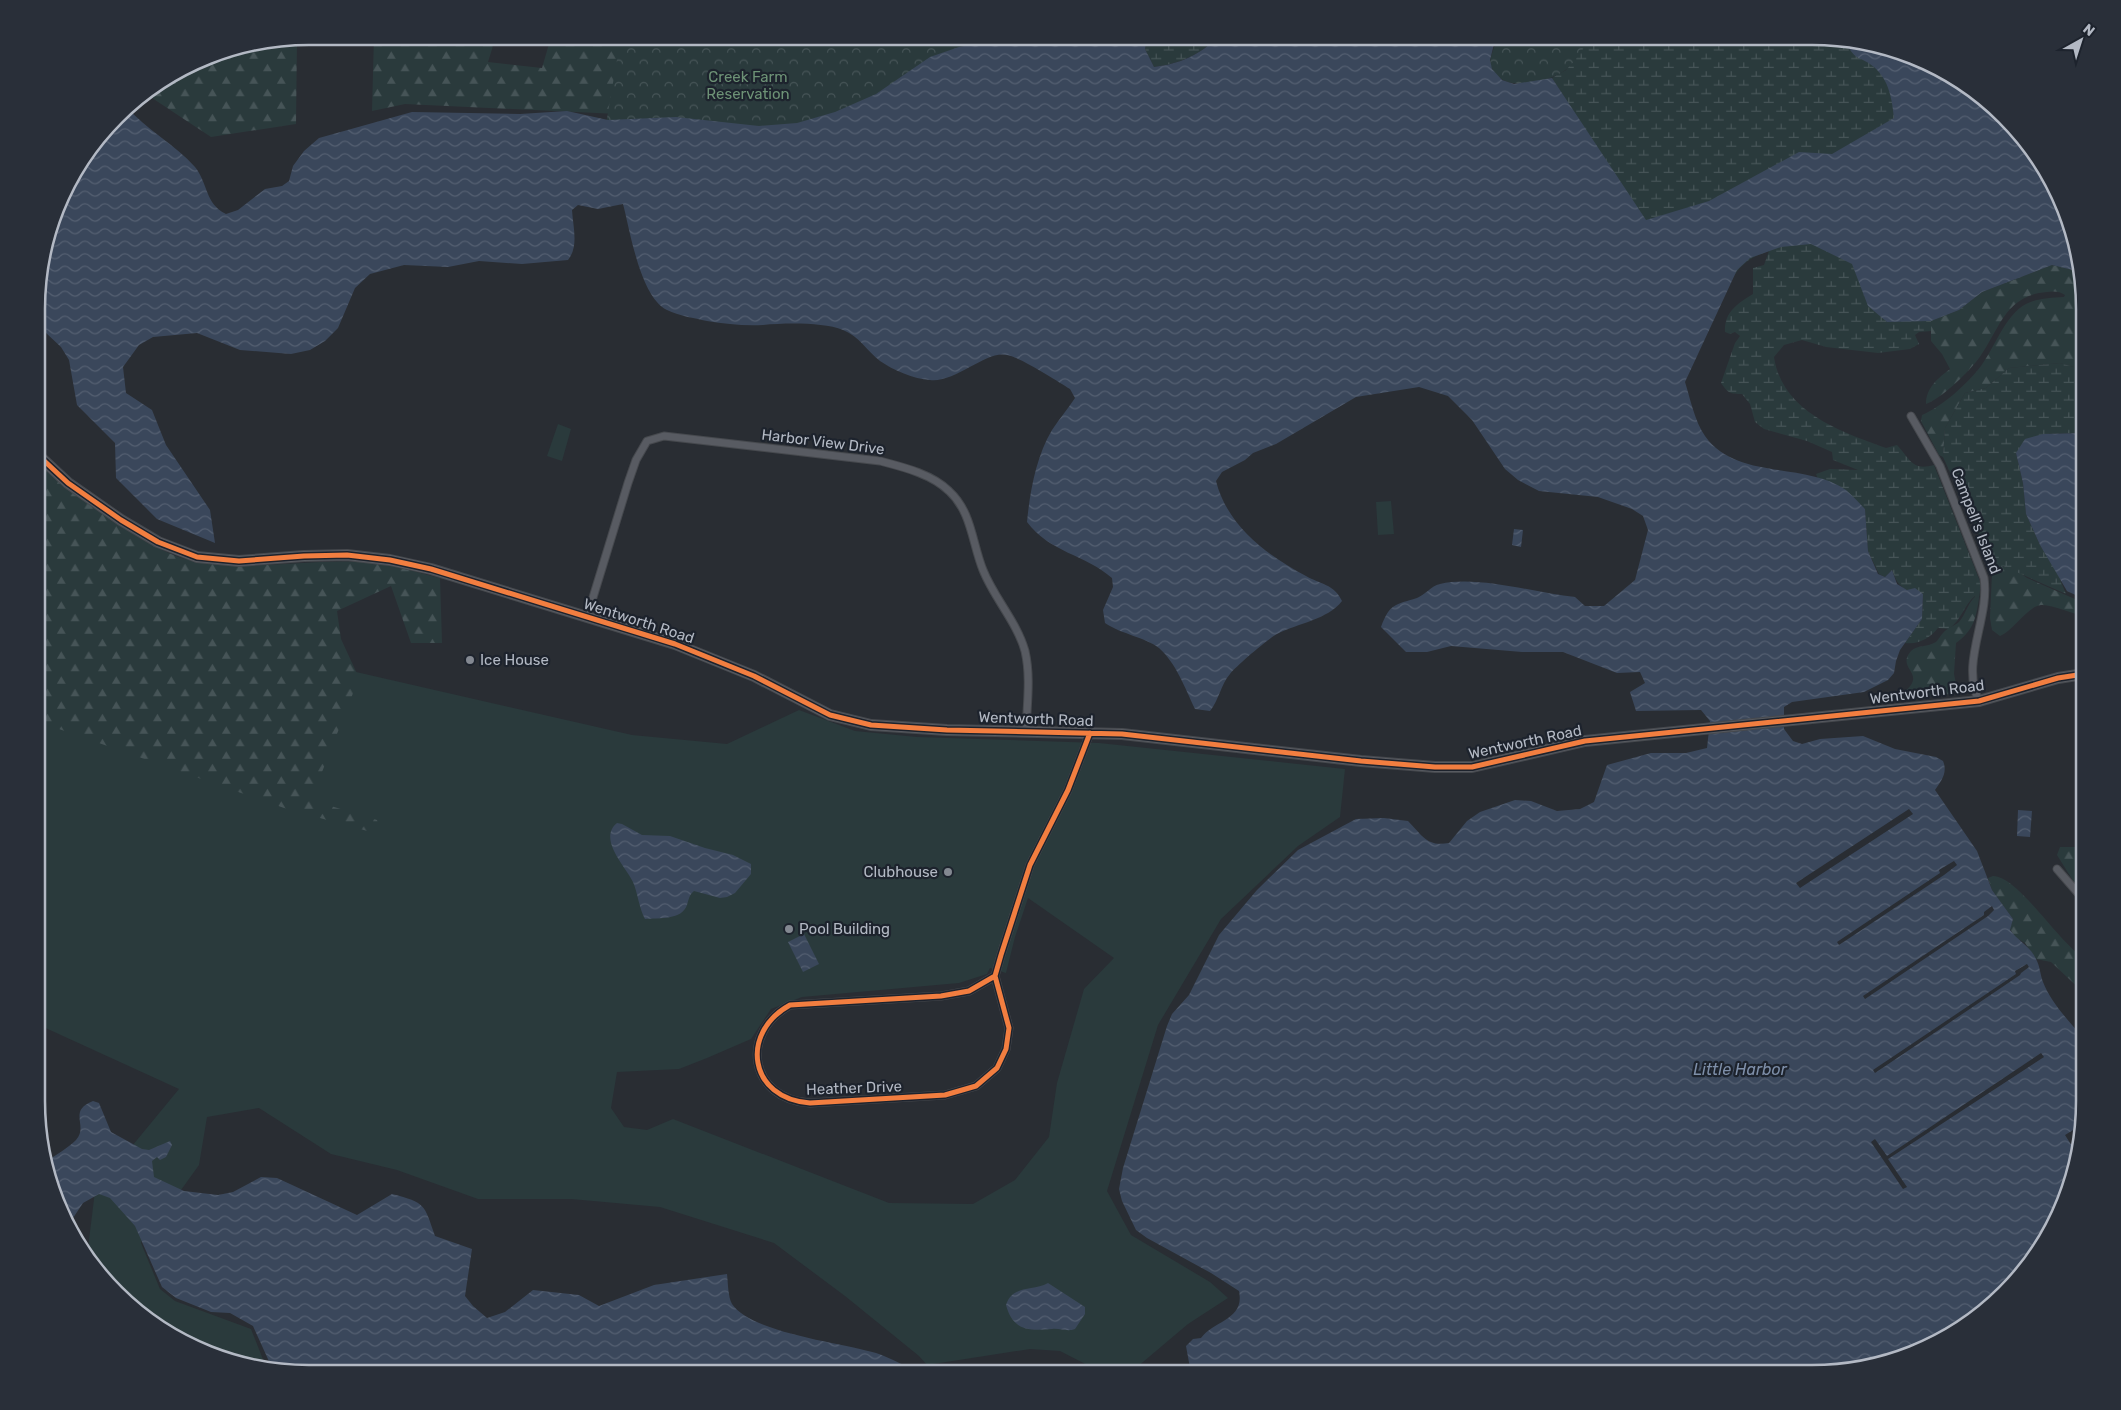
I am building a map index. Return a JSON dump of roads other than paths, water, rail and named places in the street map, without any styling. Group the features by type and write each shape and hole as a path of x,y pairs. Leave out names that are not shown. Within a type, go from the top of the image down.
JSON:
{"main road":[{"name":"Wentworth Road","path":"45,462 68,483 121,520 158,542 197,557 239,561 326,555 390,560 472,581 675,644 754,676 830,715 850,721 892,727 1122,734 1450,768 1498,762 1585,741 1979,701 2058,678 2076,675"}],"street":[{"name":"Campell's Island","path":"1911,416 1940,466 1984,578 1987,593 1974,662 1973,690 1979,701"},
{"name":"Harbor View Drive","path":"587,618 628,483 636,460 647,441 664,436 880,461 911,471 940,484 949,490 963,508 983,570 1025,651 1029,695 1026,731"},
{"path":"995,976 1030,865 1071,784 1090,733"},
{"path":"2056,868 2076,891"},
{"name":"Heather Drive","path":"995,976 1008,1018 1006,1050 997,1068 981,1083 970,1089 936,1096 810,1103 788,1100 778,1094 770,1088 760,1072 757,1053 765,1027 780,1011 790,1005 941,996 969,991 995,976"}],"water":[{"name":"Little Harbor","path":"969,45 1146,45 1145,49 1154,67 1172,64 1189,58 1208,45 1494,45 1490,60 1492,69 1502,80 1514,84 1552,78 1646,220 1709,201 1799,152 1832,154 1894,118 1891,97 1883,78 1874,67 1855,56 1848,47 1897,59 1944,80 1959,89 1999,122 2021,148 2041,177 2056,208 2067,241 2073,270 2052,265 1982,292 1959,310 1931,321 1887,322 1868,306 1852,264 1811,244 1781,247 1750,258 1737,270 1685,382 1701,430 1719,450 1735,459 1753,465 1811,476 1829,481 1846,490 1865,509 1868,551 1878,574 1885,577 1892,570 1897,584 1907,590 1915,588 1923,594 1922,619 1900,650 1894,673 1888,680 1864,692 1792,702 1784,707 1784,729 1793,741 1802,744 1820,739 1863,736 1895,749 1936,757 1943,761 1944,773 1935,790 1977,851 1992,890 2013,919 2010,930 2033,954 2046,990 2076,1030 2074,1129 2065,1135 2072,1146 2062,1186 2049,1218 2032,1248 1999,1288 1973,1310 1944,1330 1913,1345 1880,1356 1846,1363 1812,1365 1189,1365 1186,1346 1193,1339 1201,1338 1213,1327 1233,1314 1240,1301 1239,1291 1136,1230 1122,1201 1119,1189 1123,1168 1167,1026 1172,1014 1189,995 1219,935 1257,890 1298,850 1356,819 1384,818 1408,821 1430,842 1449,843 1467,821 1480,812 1515,800 1531,801 1557,811 1580,809 1594,802 1607,765 1651,753 1686,753 1707,748 1710,721 1701,710 1636,711 1630,692 1645,683 1640,672 1617,673 1563,652 1522,652 1451,646 1427,652 1406,652 1381,627 1387,613 1394,606 1420,597 1440,584 1455,582 1489,583 1575,597 1585,606 1604,606 1635,580 1648,530 1643,516 1632,509 1598,497 1539,491 1518,480 1505,469 1472,420 1448,396 1419,387 1356,397 1276,444 1253,453 1245,460 1222,472 1216,481 1221,497 1239,525 1250,537 1291,568 1331,588 1339,595 1342,601 1328,613 1277,634 1253,652 1227,678 1210,711 1195,709 1175,668 1159,648 1148,641 1105,623 1103,610 1113,587 1112,578 1102,570 1046,540 1027,522 1032,486 1038,463 1046,440 1075,398 1070,389 1029,365 1007,355 990,357 950,377 930,380 897,371 875,357 854,336 835,327 804,324 728,324 687,317 667,310 658,303 643,278 623,204 598,209 578,205 572,210 574,243 568,260 522,264 479,261 448,267 404,265 370,274 355,288 338,328 325,341 310,350 291,354 240,350 197,333 153,337 139,345 123,367 126,393 152,410 166,445 210,510 215,543 157,519 116,478 115,443 77,405 69,360 61,347 45,332 47,275 54,241 65,208 89,162 122,122 133,113 179,151 195,167 210,199 219,210 226,214 238,210 265,189 282,186 289,181 293,166 304,151 319,138 412,112 520,114 567,111 608,120 676,117 759,126 797,123 835,112 876,94 930,57"},
{"path":"2076,433 2076,595 2067,591 2040,545 2026,514 2023,483 2016,453 2025,439 2043,434"},
{"path":"1514,529 1523,530 1521,547 1512,545"},
{"path":"2018,810 2032,811 2030,837 2017,836"},
{"path":"617,823 642,835 670,836 733,855 751,864 751,874 735,893 727,897 720,898 694,891 684,910 675,916 645,919 633,882 612,845 610,837"},
{"path":"804,934 819,964 803,972 788,942"},
{"path":"93,1101 99,1103 111,1132 142,1149 149,1150 170,1141 172,1145 166,1157 160,1160 157,1157 152,1161 154,1177 184,1191 218,1195 233,1192 261,1177 277,1178 357,1215 392,1194 418,1203 426,1211 435,1236 472,1249 465,1296 487,1318 505,1312 533,1290 579,1295 599,1306 654,1285 727,1274 732,1304 742,1314 777,1330 876,1353 903,1365 309,1365 269,1362 253,1326 230,1313 211,1312 176,1298 162,1287 135,1226 110,1198 99,1194 83,1203 73,1218 74,1222 59,1186 51,1158 76,1140 80,1129 81,1109"},
{"path":"1048,1283 1085,1307 1085,1314 1075,1329 1036,1330 1023,1328 1009,1314 1006,1305 1013,1294"}],"place":[{"name":"Ice House","path":"470,660"},
{"name":"Clubhouse","path":"948,872"},
{"name":"Pool Building","path":"789,929"}],"park label":[{"name":"Creek Farm Reservation","path":"748,86"}]}
